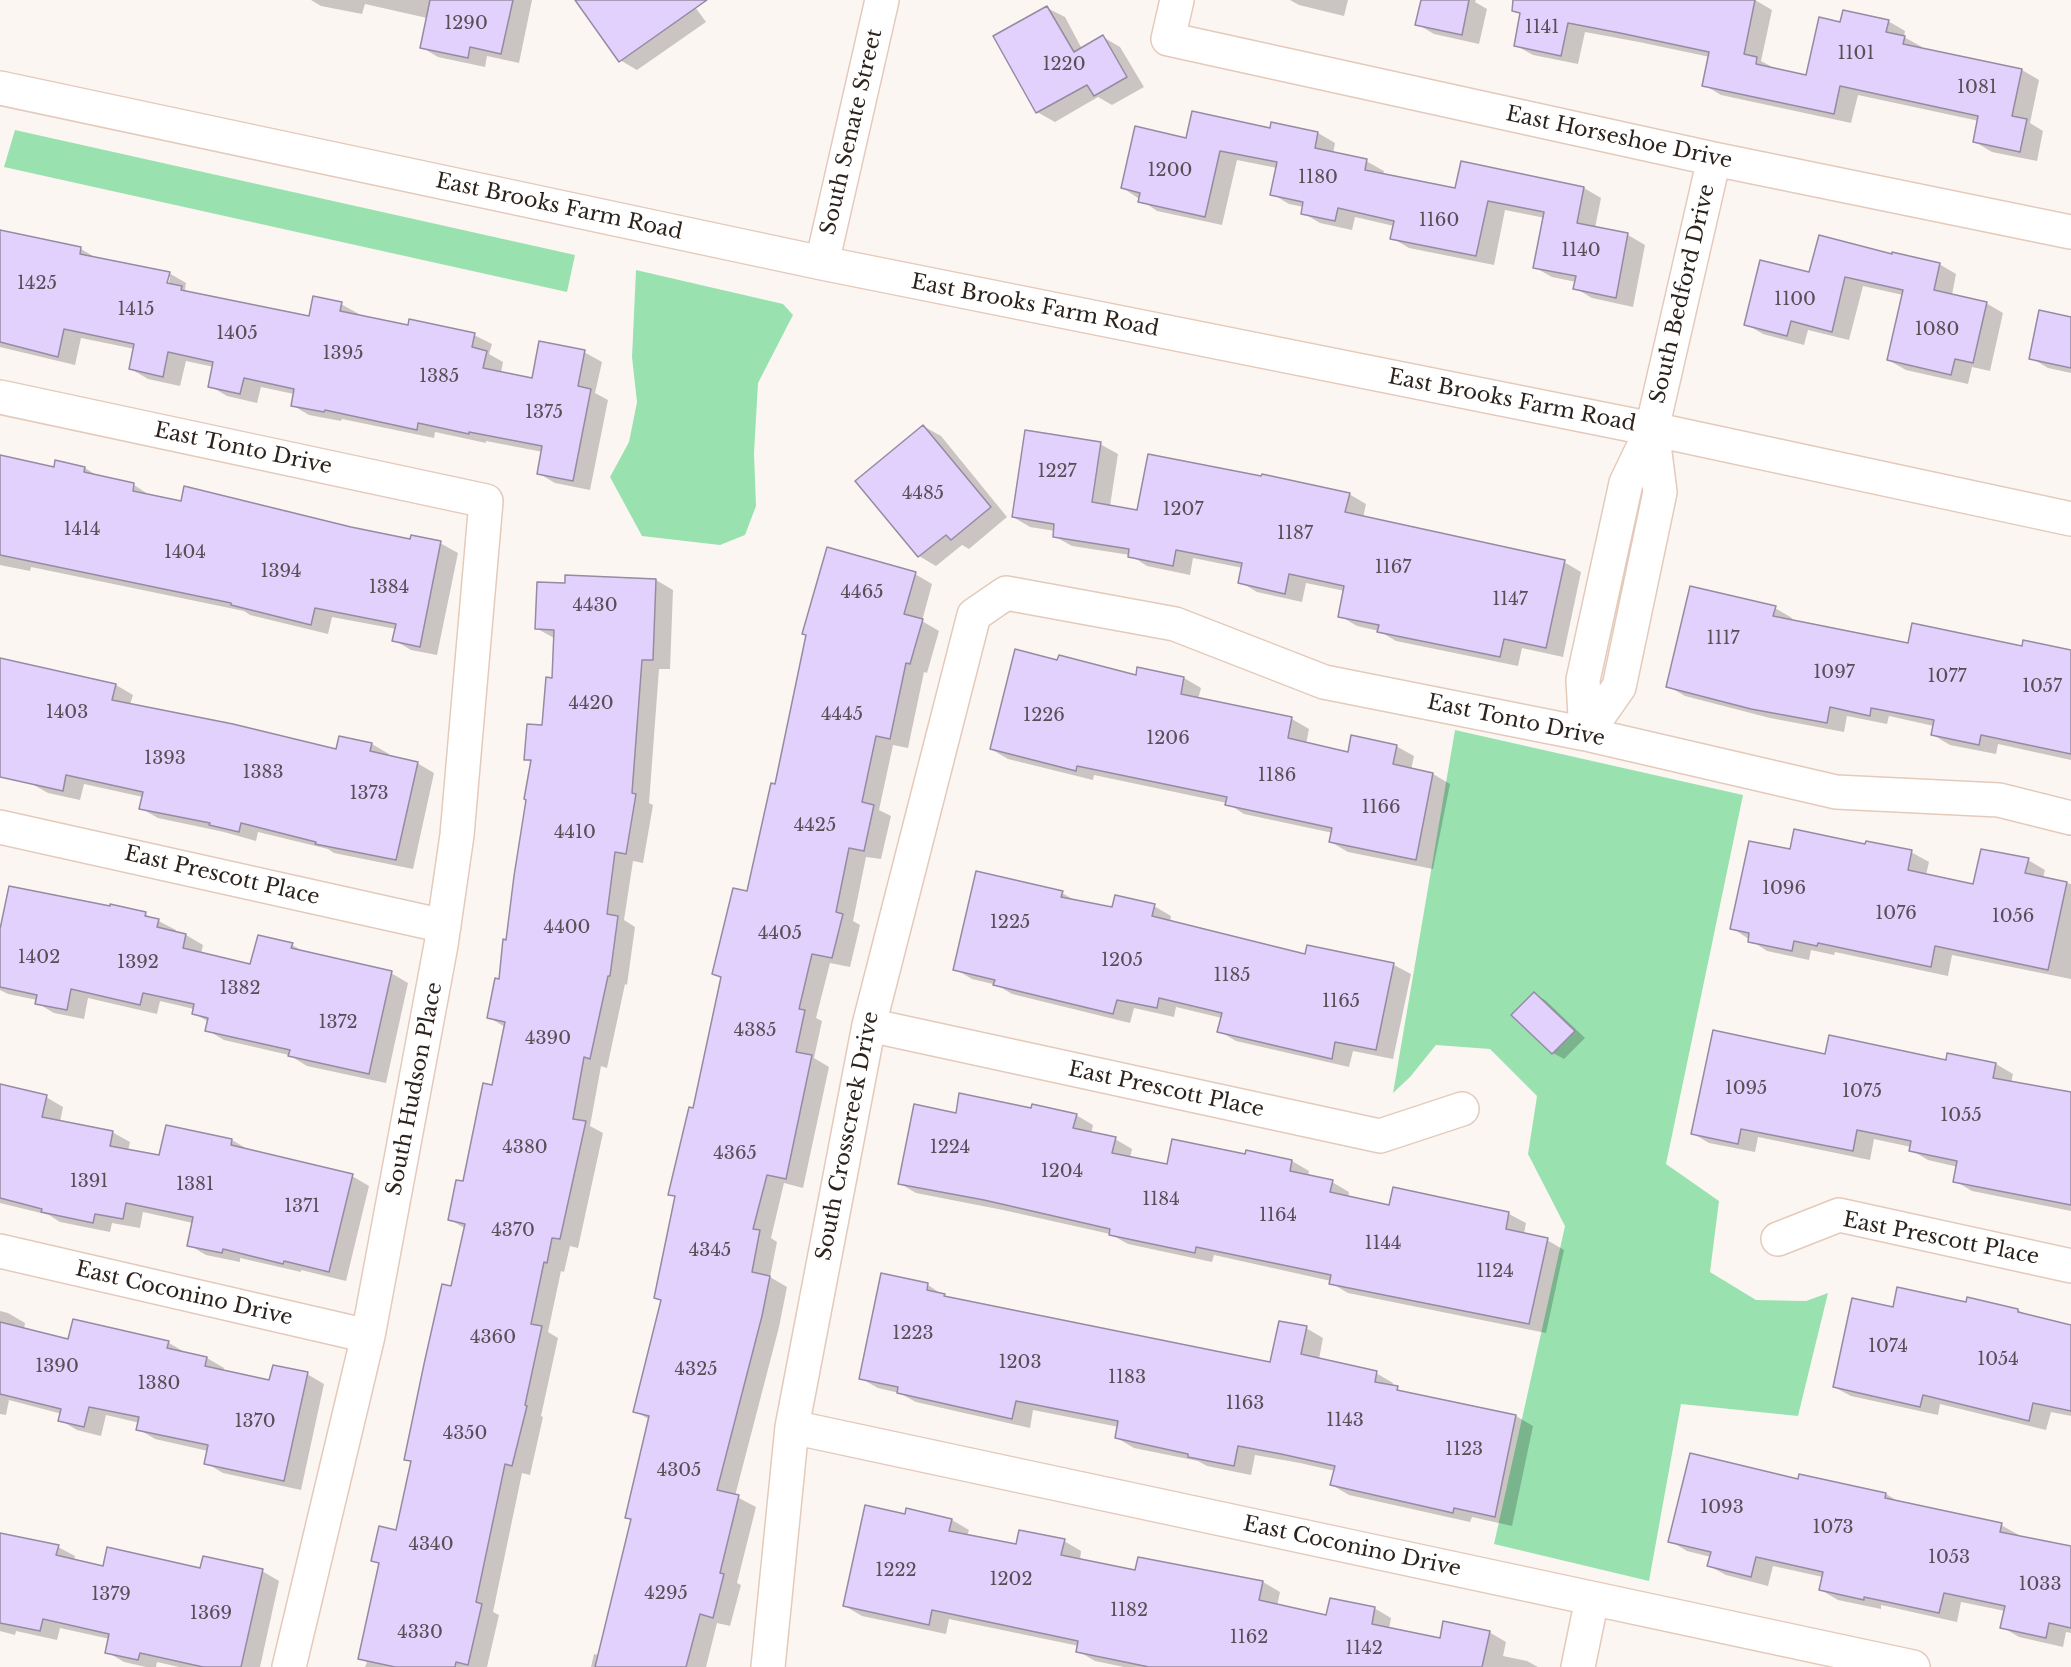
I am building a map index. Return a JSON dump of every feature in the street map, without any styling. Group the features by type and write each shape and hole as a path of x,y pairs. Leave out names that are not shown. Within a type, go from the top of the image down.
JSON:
{"street":[{"name":"South Senate Street","path":"822,263 882,0"},
{"name":"East Horseshoe Drive","path":"1177,0 1168,39 1714,159 2071,232"},
{"name":"East Brooks Farm Road","path":"0,88 822,263 1652,429 2071,519"},
{"name":"South Bedford Drive","path":"1586,734 1618,687 1621,676 1660,492 1652,429 1714,159"},
{"name":"East Tonto Drive","path":"0,397 486,501"},
{"name":"South Hudson Place","path":"289,1667 368,1336 444,926 457,835 486,501"},
{"name":"East Tonto Drive","path":"974,615 1006,593 1175,624 1324,682 1586,734 1836,792 1999,800 2071,818"},
{"name":"South Crosscreek Drive","path":"768,1667 792,1427 868,1025 974,615"},
{"name":"East Prescott Place","path":"0,827 444,926"},
{"name":"East Prescott Place","path":"868,1025 1380,1136 1461,1109"},
{"name":"East Prescott Place","path":"1778,1239 1839,1215 2071,1266"},
{"name":"East Coconino Drive","path":"0,1251 368,1336"},
{"name":"East Coconino Drive","path":"792,1427 1913,1667"},
{"path":"1578,1667 1592,1599"}],"green space":[{"path":"15,130 575,255 567,292 4,167"},
{"path":"636,270 783,304 793,315 758,383 754,453 756,506 745,535 720,545 642,536 610,477 629,442 637,402 632,357"},
{"path":"1455,730 1743,795 1666,1164 1719,1201 1710,1272 1756,1300 1806,1301 1828,1293 1798,1416 1681,1404 1649,1581 1494,1544 1565,1226 1528,1154 1537,1096 1490,1049 1436,1045 1410,1077 1393,1093"}],"building":[{"path":"430,0 513,0 501,54 470,47 468,58 420,48"},
{"path":"575,0 707,0 619,62"},
{"path":"1421,0 1469,0 1462,35 1415,25"},
{"path":"1513,0 1755,0 1744,54 1757,57 1756,64 1806,75 1819,17 1840,22 1843,10 1889,20 1886,32 1905,36 1903,44 2022,69 2012,116 2027,119 2020,152 1973,142 1978,116 1840,86 1834,114 1702,86 1709,52 1620,33 1568,23 1561,56 1514,46 1520,13 1512,11"},
{"path":"1047,6 1074,52 1103,35 1127,77 1094,96 1087,85 1036,113 993,36"},
{"path":"1192,111 1270,128 1271,122 1318,132 1315,148 1367,159 1365,170 1455,188 1461,161 1584,187 1577,223 1628,233 1616,298 1573,289 1576,276 1533,268 1544,212 1488,201 1476,256 1390,239 1394,221 1338,208 1335,221 1301,214 1303,202 1270,195 1277,162 1220,151 1205,217 1138,202 1140,193 1121,188 1135,126 1186,138"},
{"path":"0,230 81,247 80,254 170,272 167,283 182,286 181,290 309,316 313,296 342,302 340,311 408,325 409,319 475,333 472,347 487,351 483,368 532,378 539,341 585,350 578,386 591,389 573,481 537,474 542,446 418,423 417,430 325,410 324,412 291,406 294,389 244,378 240,394 208,387 213,362 168,352 163,377 129,369 134,344 64,329 58,357 0,342"},
{"path":"1819,235 1892,254 1892,252 1940,263 1934,290 1987,302 1973,363 1955,359 1951,375 1887,360 1903,290 1845,277 1832,332 1791,321 1787,336 1744,325 1760,260 1809,272"},
{"path":"2039,310 2071,317 2071,368 2029,359"},
{"path":"923,425 991,507 951,540 946,535 918,557 855,481"},
{"path":"1025,430 1101,442 1092,502 1137,510 1148,454 1261,476 1262,474 1350,493 1345,512 1565,560 1546,648 1504,639 1500,657 1377,632 1379,625 1338,617 1344,586 1289,574 1285,594 1238,583 1242,563 1176,550 1173,566 1128,557 1129,549 1053,537 1054,524 1012,517"},
{"path":"0,455 54,467 55,460 85,467 84,472 134,483 133,491 181,501 184,486 351,527 410,539 411,535 441,541 420,647 392,641 396,624 315,608 311,625 231,605 231,603 0,555"},
{"path":"827,547 916,572 904,614 923,619 910,664 906,663 890,739 876,736 862,802 874,805 864,851 849,848 836,912 843,914 832,958 812,954 799,1009 805,1010 796,1052 812,1055 786,1179 767,1175 753,1229 760,1230 752,1272 770,1276 762,1316 717,1490 739,1495 720,1573 724,1574 713,1618 700,1614 686,1667 595,1667 631,1519 625,1518 649,1416 633,1412 661,1300 654,1298 675,1196 668,1195 689,1107 693,1108 721,977 712,974 733,888 747,891 771,783 775,784 806,635 802,634"},
{"path":"565,575 656,579 653,660 642,660 632,793 636,794 626,854 615,852 607,914 618,916 610,976 608,976 590,1059 584,1057 573,1119 586,1121 560,1239 552,1238 547,1263 544,1262 531,1324 542,1326 525,1405 527,1406 512,1466 505,1464 476,1602 482,1604 468,1665 456,1662 455,1667 395,1667 358,1659 379,1563 371,1561 379,1526 396,1530 411,1461 404,1460 442,1284 451,1286 465,1224 448,1220 456,1180 463,1181 483,1083 492,1085 505,1022 487,1018 495,978 499,979 503,939 506,940 526,800 524,799 531,760 524,760 527,724 542,725 546,677 552,678 554,630 535,629 537,582 565,583"},
{"path":"1690,586 1776,606 1773,616 1908,643 1912,623 2022,646 2023,640 2071,650 2071,754 1981,735 1979,745 1931,735 1934,720 1871,708 1870,716 1830,707 1827,723 1751,709 1666,687"},
{"path":"1015,649 1057,660 1059,655 1136,675 1137,667 1184,677 1181,694 1292,717 1288,738 1348,752 1351,735 1397,745 1393,764 1433,773 1416,860 1329,842 1332,828 1225,805 1227,797 1077,766 1076,771 990,749"},
{"path":"0,658 116,684 112,700 233,724 336,749 339,736 372,743 370,751 418,762 396,860 315,844 316,842 241,823 239,832 209,825 210,823 139,809 143,792 66,775 63,791 0,777"},
{"path":"1794,829 1865,844 1866,841 1912,850 1908,870 1973,884 1981,849 2029,858 2025,873 2067,882 2048,970 1935,946 1931,967 1818,943 1817,946 1794,941 1792,951 1748,942 1749,933 1730,929 1749,841 1790,849"},
{"path":"976,871 1063,891 1061,897 1112,907 1115,895 1155,904 1152,916 1305,954 1307,945 1394,963 1376,1050 1335,1042 1332,1059 1217,1032 1222,1013 1159,998 1157,1008 1117,1000 1113,1014 993,985 995,980 953,970"},
{"path":"9,886 146,912 145,916 159,919 157,927 186,934 183,948 250,964 258,935 293,943 291,948 392,971 369,1074 288,1056 290,1050 205,1031 208,1018 192,1014 194,1004 143,993 140,1005 71,989 67,1010 35,1004 37,995 0,987 0,929"},
{"path":"1534,992 1575,1031 1552,1054 1511,1015"},
{"path":"1713,1030 1825,1054 1829,1035 1946,1060 1947,1053 1996,1063 1993,1078 2071,1092 2071,1205 1953,1182 1957,1161 1909,1151 1911,1141 1857,1130 1853,1151 1741,1129 1738,1144 1691,1134"},
{"path":"0,1084 47,1095 42,1117 113,1131 110,1146 159,1155 166,1125 232,1139 231,1145 353,1174 329,1272 284,1261 283,1264 223,1249 222,1253 187,1246 193,1217 126,1203 123,1219 95,1214 93,1223 41,1212 42,1209 0,1198"},
{"path":"959,1093 1031,1108 1032,1104 1077,1114 1073,1128 1116,1137 1112,1153 1167,1164 1172,1139 1245,1154 1246,1150 1292,1160 1290,1171 1333,1180 1330,1192 1389,1205 1393,1187 1509,1212 1506,1229 1548,1238 1529,1324 1329,1284 1331,1275 1196,1247 1195,1253 1109,1235 1110,1229 984,1200 898,1184 914,1104 956,1113"},
{"path":"881,1273 928,1283 927,1290 945,1294 944,1296 1270,1362 1279,1321 1307,1326 1301,1354 1377,1371 1375,1382 1398,1386 1397,1390 1516,1415 1495,1517 1454,1508 1453,1513 1330,1485 1335,1466 1281,1454 1238,1446 1234,1466 1115,1438 1118,1421 1016,1401 1012,1419 897,1393 898,1387 859,1379"},
{"path":"1897,1287 1966,1302 1967,1297 2071,1325 2071,1411 2033,1403 2029,1421 1923,1395 1920,1407 1833,1387 1852,1298 1893,1307"},
{"path":"73,1319 169,1341 167,1348 207,1357 205,1366 269,1380 273,1365 308,1372 284,1481 204,1464 208,1445 136,1430 139,1417 89,1407 84,1427 58,1421 61,1409 0,1394 0,1322 68,1339"},
{"path":"1690,1453 1798,1479 1799,1474 1886,1493 1885,1498 2002,1523 2000,1532 2071,1546 2071,1628 2049,1623 2046,1638 2000,1628 2005,1606 1944,1593 1939,1613 1819,1590 1823,1572 1756,1557 1751,1577 1707,1566 1711,1552 1668,1542"},
{"path":"865,1505 905,1514 906,1508 952,1519 949,1531 1016,1544 1019,1530 1065,1539 1061,1555 1135,1570 1138,1557 1263,1581 1259,1600 1326,1615 1330,1598 1375,1607 1372,1624 1440,1638 1443,1621 1490,1631 1482,1667 1149,1667 1076,1652 1078,1641 932,1610 929,1625 843,1606"},
{"path":"0,1533 59,1545 56,1555 103,1566 107,1547 200,1568 203,1556 263,1569 241,1667 203,1667 140,1653 138,1660 105,1653 109,1634 43,1619 40,1631 0,1623"}]}
